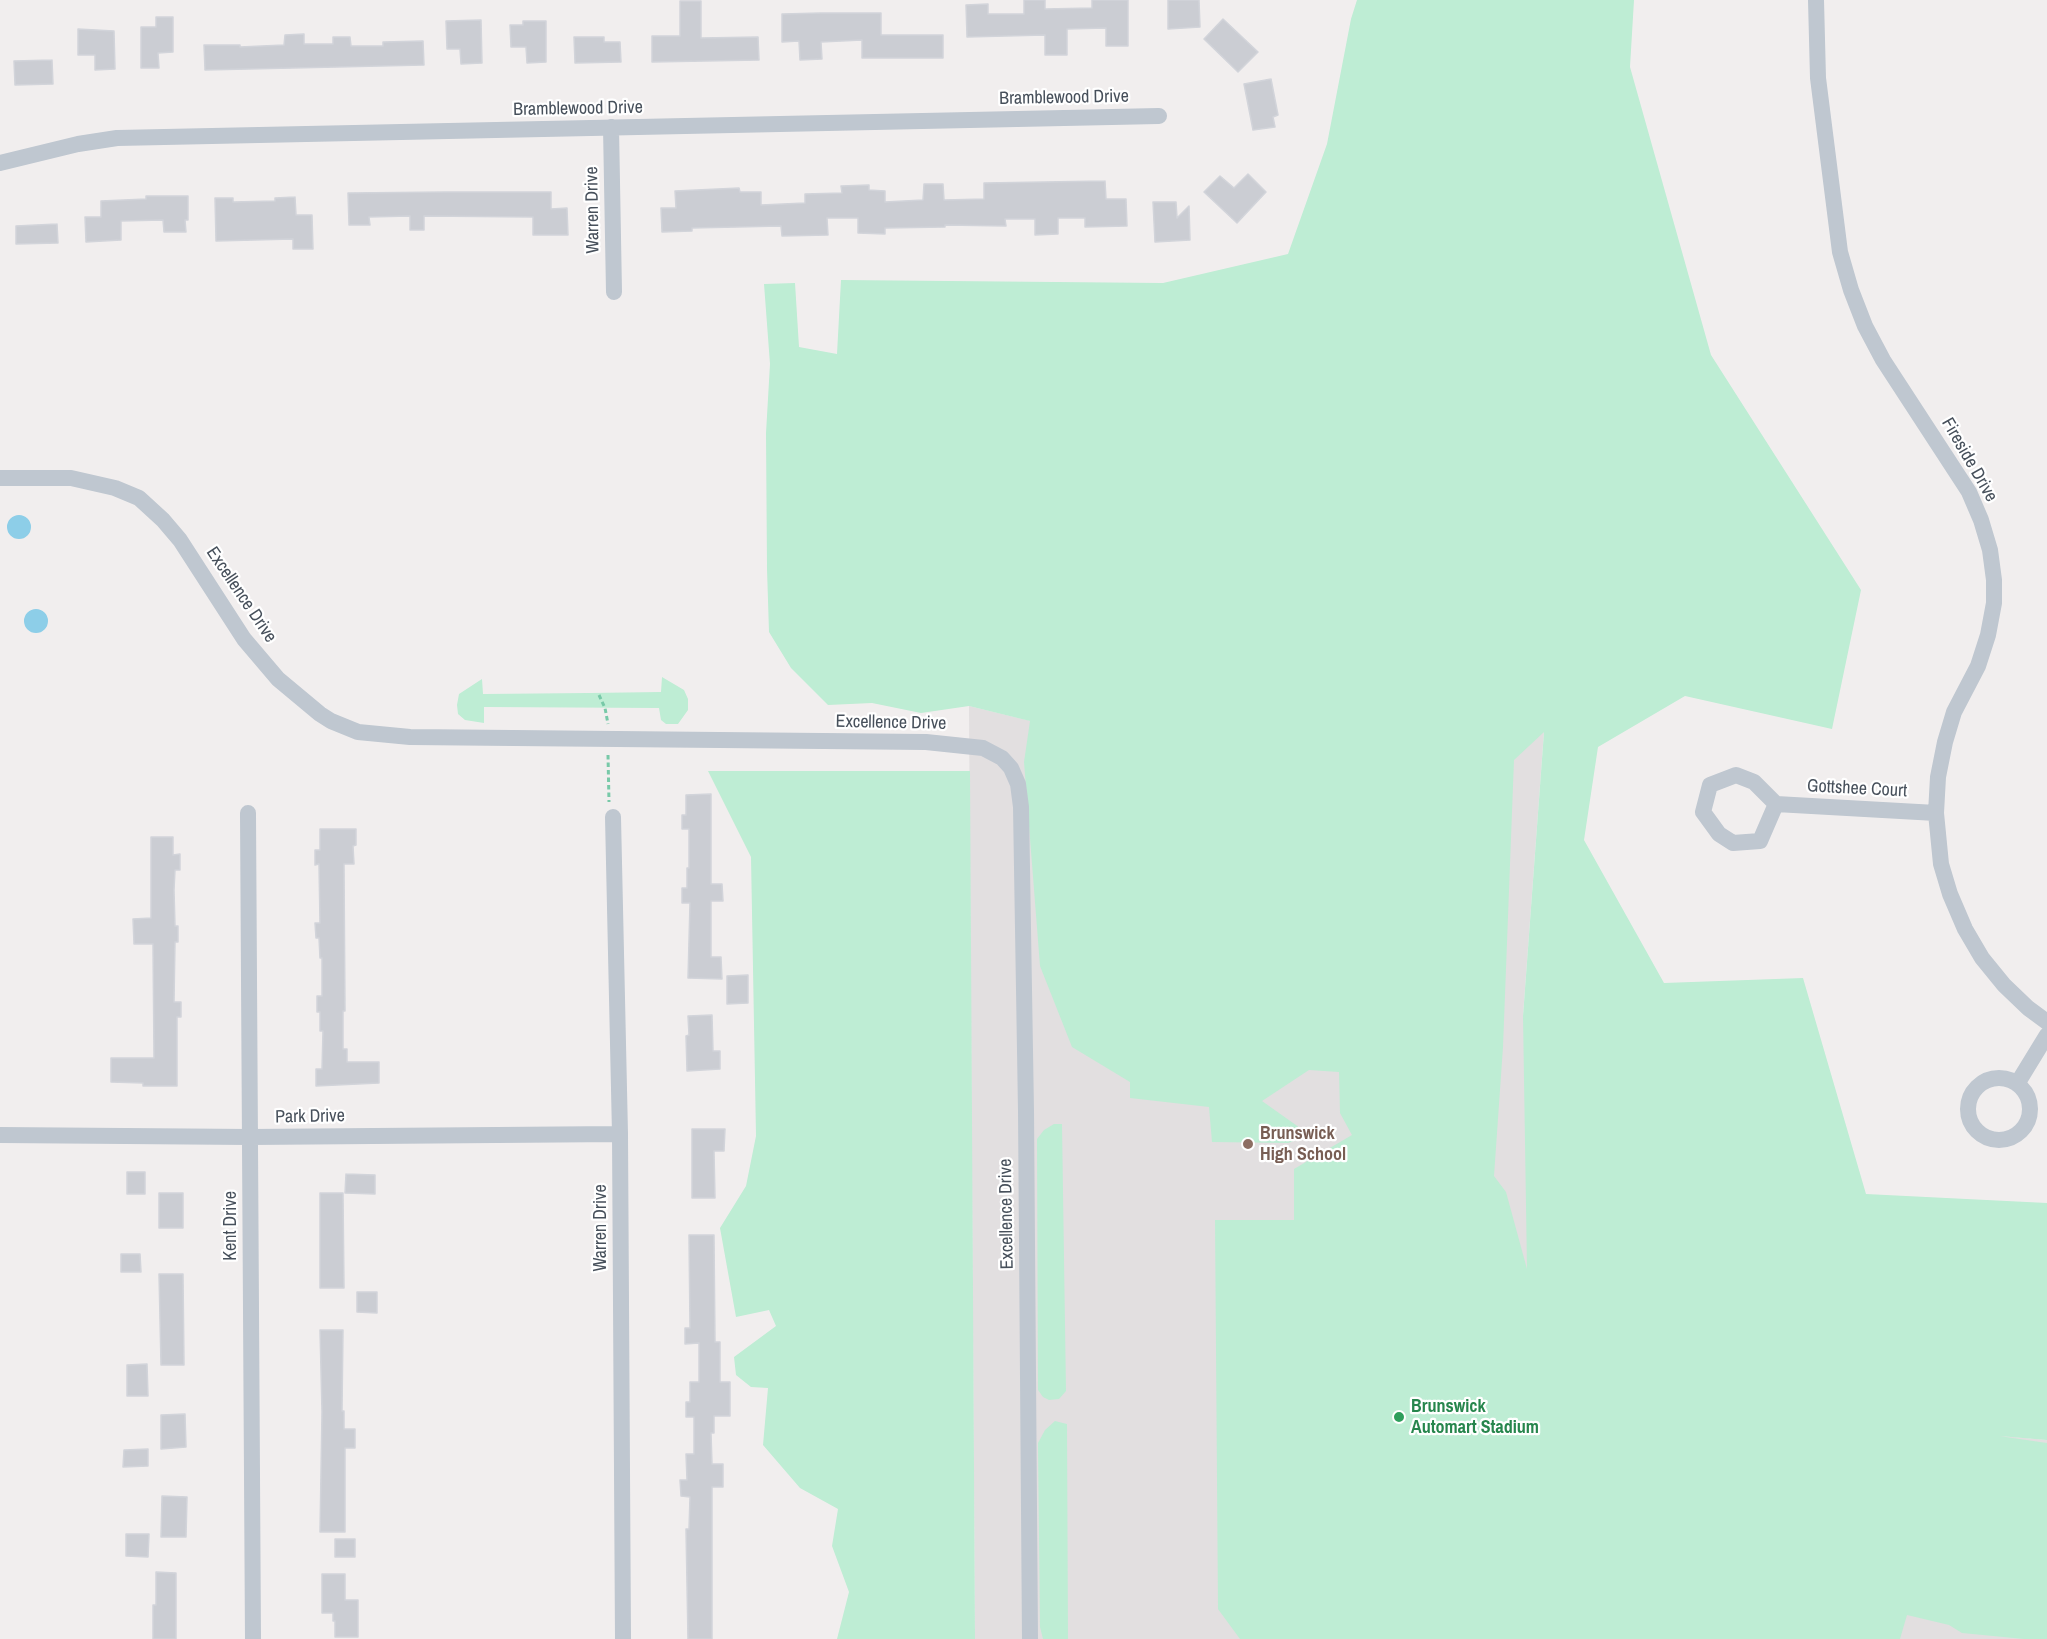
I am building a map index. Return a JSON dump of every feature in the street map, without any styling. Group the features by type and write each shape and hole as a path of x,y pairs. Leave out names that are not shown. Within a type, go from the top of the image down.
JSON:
{"street":[{"name":"Fireside Drive","path":"1816,0 1818,78 1840,252 1851,290 1865,326 1883,360 1968,492 1981,520 1990,550 1994,603 1988,635 1978,666 1954,712 1944,742 1938,777 1936,813 1941,864 1950,894 1965,929 1982,958 2004,985 2047,1022"},
{"name":"Bramblewood Drive","path":"0,163 78,144 117,138 1159,116"},
{"name":"Warren Drive","path":"611,127 614,292"},
{"name":"Excellence Drive","path":"0,478 71,478 114,488 139,498 163,520 180,540 244,639 272,672 320,714 358,732 410,737 926,742 983,748 1002,758 1011,768 1017,784 1021,819 1030,1639"},
{"path":"1736,775 1754,782 1776,804 1760,841 1733,843 1719,834 1703,812 1710,785 1736,775"},
{"name":"Gottshee Court","path":"1776,804 1936,813"},
{"name":"Kent Drive","path":"248,813 253,1639"},
{"name":"Warren Drive","path":"613,817 620,1134 623,1639"},
{"path":"2017,1084 2047,1035"},
{"name":"Park Drive","path":"0,1135 250,1137 620,1134"}],"shaded area":[{"name":"Brunswick High School","path":"969,706 1031,721 1544,731 1523,1015 1579,1278 1811,1419 2047,1440 2047,1639 975,1639"}],"green space":[{"path":"1357,0 1634,0 1630,67 1711,355 1861,590 1832,729 1685,696 1598,747 1584,840 1664,983 1803,978 1866,1194 2047,1203 2047,1440 1999,1436 2047,1443 2047,1639 1962,1633 1949,1625 1907,1615 1900,1639 1240,1639 1218,1609 1215,1220 1294,1220 1294,1169 1352,1135 1340,1113 1339,1072 1309,1070 1262,1101 1310,1135 1288,1143 1212,1142 1209,1107 1130,1098 1130,1082 1072,1047 1040,966 1024,762 1030,721 969,706 921,713 872,703 828,705 791,668 769,632 766,433 770,364 764,284 795,283 799,347 837,354 841,280 1163,283 1288,254 1327,144 1351,19","holes":["1544,732 1523,1016 1527,1269 1506,1192 1494,1176 1503,1047 1514,760"]},
{"path":"662,677 684,690 688,699 688,710 678,724 666,724 661,720 659,708 484,707 484,723 465,720 458,714 459,694 482,679 483,694 589,693 661,692"},
{"path":"708,771 970,771 975,1639 837,1639 849,1592 832,1546 838,1509 800,1488 763,1445 768,1388 751,1387 736,1375 734,1357 776,1326 769,1310 736,1317 720,1228 746,1186 756,1136 751,857"},
{"path":"1054,1124 1062,1124 1066,1391 1059,1399 1049,1400 1043,1397 1038,1390 1037,1139 1044,1130"},
{"path":"1055,1421 1067,1424 1068,1639 1043,1639 1040,1627 1038,1443 1045,1430"}],"water":[{"path":"19,515 28,518 31,527 28,536 19,539 10,536 7,527 10,518"},
{"path":"36,609 44,613 48,621 44,629 36,633 28,629 24,621 28,613"}],"building":[{"path":"1024,0 1045,0 1045,9 1092,8 1092,0 1128,0 1128,46 1106,46 1106,28 1067,29 1067,55 1045,55 1045,35 967,37 966,5 988,4 988,14 1024,14"},
{"path":"1168,0 1199,0 1200,27 1168,29"},
{"path":"680,1 701,1 701,38 758,37 759,60 652,62 652,36 680,36"},
{"path":"881,13 881,35 943,35 943,58 862,58 862,40 821,42 822,59 800,60 799,41 782,42 782,14"},
{"path":"156,17 173,17 173,52 158,53 159,68 141,68 141,27 156,27"},
{"path":"1223,19 1258,52 1238,72 1204,39"},
{"path":"481,20 482,63 461,64 460,49 447,49 446,21"},
{"path":"523,21 546,21 546,62 527,63 526,47 511,47 510,25 523,25"},
{"path":"78,29 114,31 115,69 95,70 95,55 78,55"},
{"path":"304,34 304,44 333,44 333,37 350,37 351,46 383,46 383,42 423,41 424,65 205,70 204,45 240,45 240,47 284,45 285,35"},
{"path":"574,37 604,37 604,42 620,42 621,62 575,63"},
{"path":"52,60 53,84 15,85 14,61"},
{"path":"1271,79 1278,115 1273,117 1275,127 1253,130 1244,84"},
{"path":"1248,174 1266,192 1237,223 1204,192 1220,176 1234,188"},
{"path":"1105,181 1106,199 1126,199 1127,226 1085,227 1085,218 1058,218 1058,234 1035,235 1035,219 1005,219 1006,226 945,225 945,227 885,228 885,234 858,233 858,218 827,218 828,235 782,236 781,226 692,228 692,231 662,232 661,208 676,208 675,191 739,188 740,192 761,192 761,205 805,203 805,194 842,193 841,186 869,185 869,190 885,191 885,202 923,200 924,184 943,184 944,200 984,199 984,183"},
{"path":"551,192 551,209 567,208 568,235 533,235 533,217 424,216 424,230 410,230 410,216 369,217 370,225 349,225 348,193"},
{"path":"146,196 188,196 186,232 164,232 163,220 121,221 121,240 86,242 85,217 101,217 101,201 146,199"},
{"path":"295,197 296,215 312,215 313,249 293,249 293,239 216,241 215,198 233,198 233,202 275,201 275,198"},
{"path":"1153,202 1176,202 1177,218 1189,206 1190,240 1155,242"},
{"path":"57,224 58,243 16,244 16,226"},
{"path":"711,794 711,884 722,884 723,901 711,901 711,957 721,957 722,979 688,978 690,903 682,903 682,888 687,888 689,829 682,829 682,815 686,815 686,795"},
{"path":"320,829 356,829 356,845 353,846 354,864 344,864 343,1049 347,1049 347,1062 379,1062 379,1083 316,1086 316,1069 322,1069 323,1031 320,1031 320,1012 317,1012 317,996 322,996 322,958 320,958 319,938 316,938 315,923 320,923 319,864 315,865 315,850 320,850"},
{"path":"151,837 173,837 173,855 180,854 180,870 175,870 174,890 178,942 175,942 174,1002 181,1002 181,1017 177,1017 177,1086 143,1086 143,1083 111,1082 111,1058 154,1058 153,944 134,944 133,919 151,918"},
{"path":"748,975 748,1003 727,1004 727,976"},
{"path":"712,1015 713,1051 720,1051 720,1069 687,1071 688,1016"},
{"path":"692,1129 725,1129 724,1151 714,1151 715,1198 692,1198"},
{"path":"127,1172 145,1172 145,1194 127,1194"},
{"path":"346,1174 375,1175 375,1194 345,1193"},
{"path":"159,1193 183,1193 183,1228 159,1228"},
{"path":"320,1193 343,1193 344,1288 320,1288"},
{"path":"689,1235 714,1235 715,1342 720,1342 720,1382 730,1382 730,1416 714,1416 714,1433 711,1433 712,1464 723,1464 723,1487 712,1487 712,1639 688,1639 686,1529 689,1529 690,1497 681,1496 680,1480 687,1480 686,1454 694,1454 694,1417 686,1417 686,1402 690,1402 690,1382 699,1382 699,1343 685,1344 685,1328 690,1328"},
{"path":"121,1254 140,1254 141,1272 121,1272"},
{"path":"159,1274 183,1274 184,1365 161,1365"},
{"path":"357,1292 377,1292 377,1313 357,1312"},
{"path":"320,1330 343,1330 342,1411 344,1411 344,1429 355,1429 355,1448 345,1448 345,1532 320,1532 322,1412"},
{"path":"147,1364 148,1396 127,1396 127,1365"},
{"path":"185,1414 186,1447 161,1449 161,1415"},
{"path":"148,1449 148,1466 123,1467 124,1450"},
{"path":"162,1496 187,1497 186,1537 161,1537"},
{"path":"126,1534 149,1534 148,1557 126,1556"},
{"path":"335,1539 355,1539 355,1557 335,1557"},
{"path":"156,1572 176,1573 176,1639 153,1639"},
{"path":"322,1574 345,1574 345,1600 358,1600 358,1637 335,1637 333,1613 322,1613"}],"place":[{"name":"Brunswick High School","path":"1248,1144"},
{"name":"Brunswick Automart Stadium","path":"1399,1417"}]}
